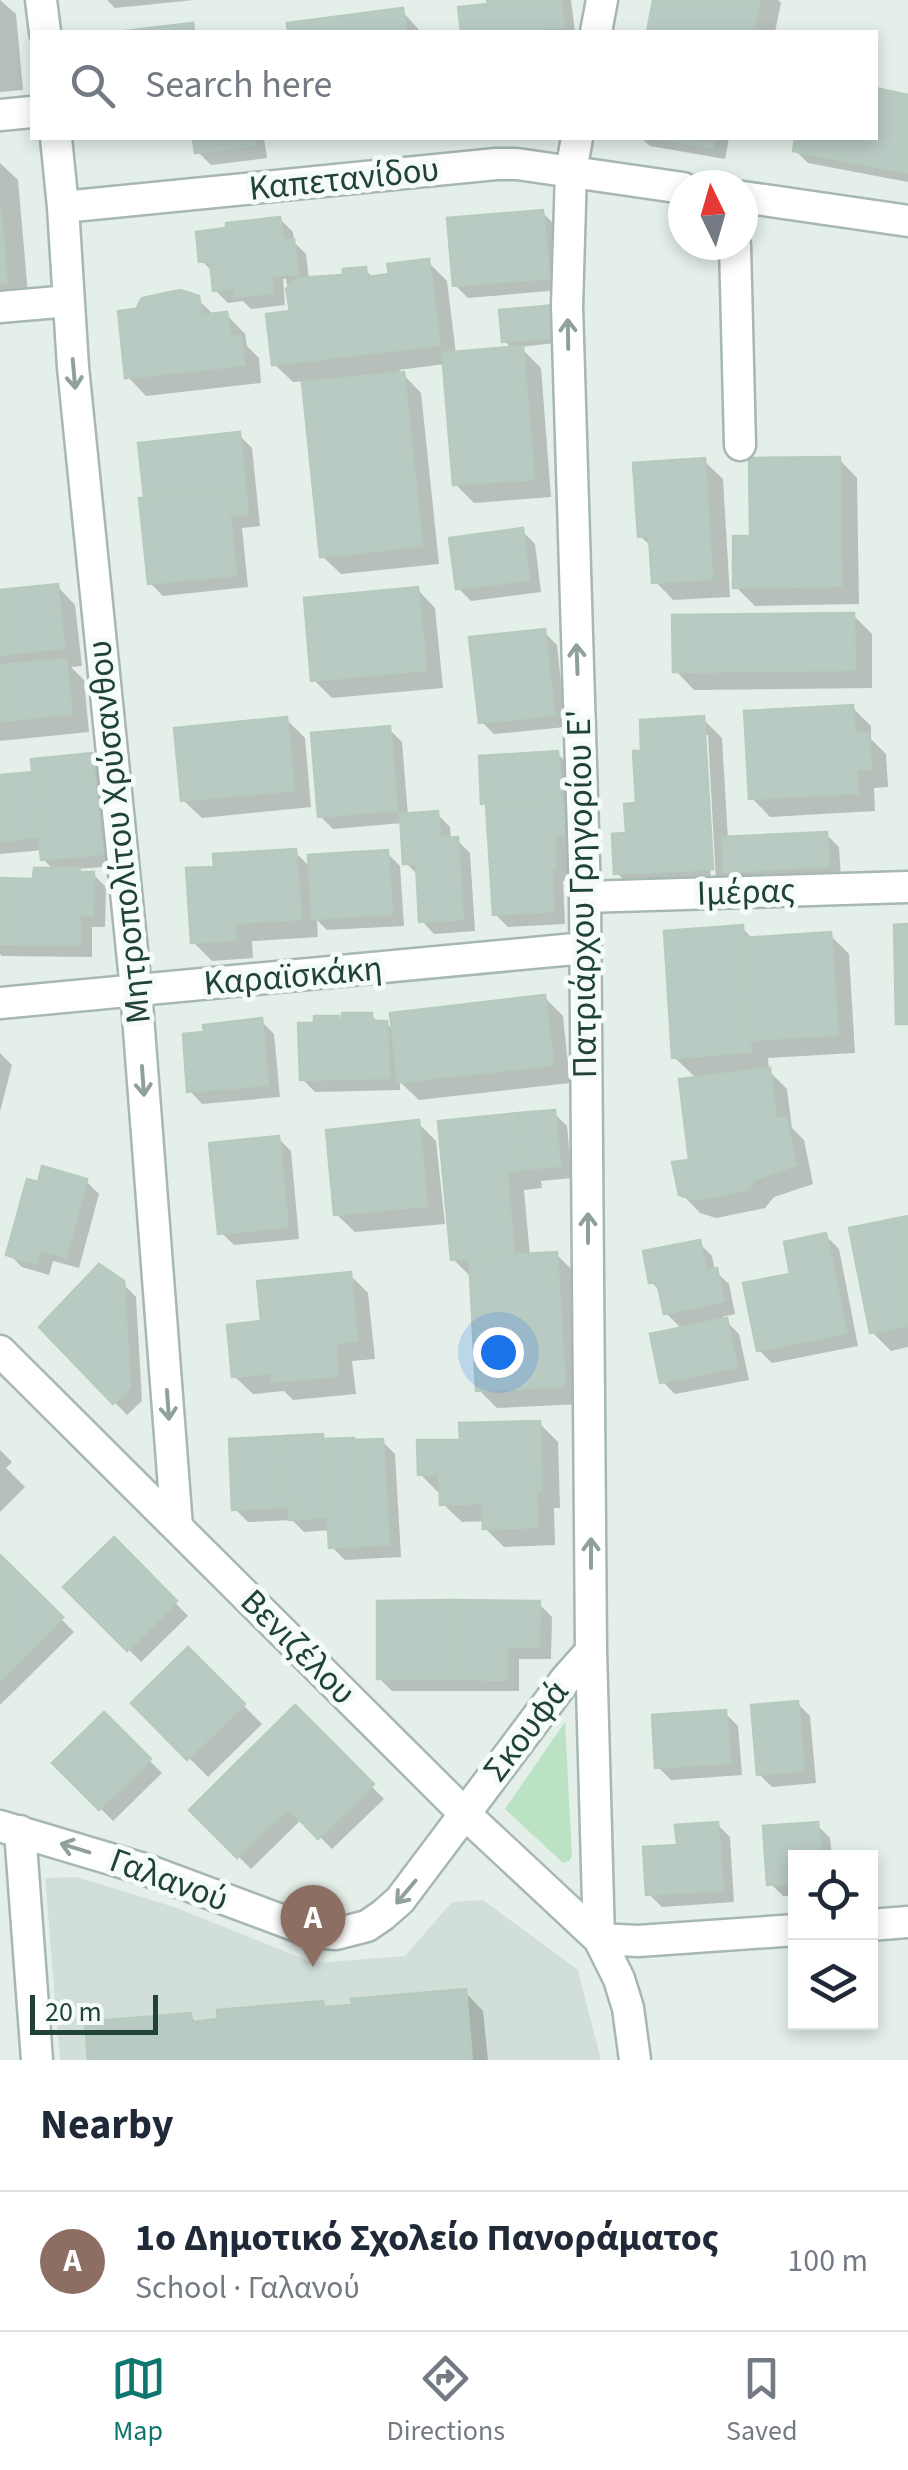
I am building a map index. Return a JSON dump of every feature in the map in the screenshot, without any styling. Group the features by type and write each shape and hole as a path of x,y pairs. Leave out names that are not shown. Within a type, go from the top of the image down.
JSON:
{"street":[{"path":"41,0 44,30"},
{"path":"596,30 602,0"},
{"path":"0,115 30,112"},
{"name":"Μητροπολίτου Χρύσανθου","path":"56,140 73,366 136,990 177,1527"},
{"name":"Πατριάρχου Γρηγορίου Ε'","path":"577,140 571,171 567,306 585,898 592,1651 600,1940"},
{"name":"Καπετανίδου","path":"64,207 496,164 668,186"},
{"path":"758,199 908,221"},
{"path":"735,260 740,445"},
{"path":"0,307 69,301"},
{"name":"Ιμέρας","path":"585,898 908,887"},
{"name":"Καραϊσκάκη","path":"0,1003 585,948"},
{"name":"Βενιζέλου","path":"0,1351 464,1813 600,1940"},
{"name":"Σκουφά","path":"464,1813 566,1678 592,1651"},
{"name":"Γαλανού","path":"10,1828 144,1869 300,1928 336,1934 367,1926 392,1908 464,1813"},
{"path":"10,1828 37,2060"},
{"path":"878,1924 908,1922"},
{"path":"635,2060 628,2008 600,1940 788,1931"}],"shaded area":[{"path":"77,1877 174,1907 314,1963 405,1956 452,1902 483,1900 578,1970 601,2060 60,2060 45,1878"}],"green space":[{"path":"565,1722 572,1856 563,1863 505,1809"}],"building":[{"path":"487,0 561,0 564,27 461,30 458,7 488,4"},
{"path":"653,0 760,0 753,30 647,30"},
{"path":"403,8 406,30 288,30 287,23"},
{"path":"193,23 194,30 134,30"},
{"path":"878,88 908,95 908,173 836,159 841,140 878,140"},
{"path":"193,140 254,140 255,145 195,153"},
{"path":"666,140 715,140 713,148"},
{"path":"795,140 841,140 836,159 793,151"},
{"path":"0,205 7,283 0,283"},
{"path":"543,210 549,278 453,286 447,218"},
{"path":"280,217 283,240 294,239 298,274 272,276 273,293 235,297 235,288 213,291 210,261 199,262 196,232 226,228 226,223"},
{"path":"429,259 440,345 272,365 266,314 290,311 286,289 297,278 343,275 343,269 366,267 367,277 389,274 387,264"},
{"path":"180,290 199,296 202,315 227,312 231,337 241,336 244,365 125,378 118,311 136,309 142,298"},
{"path":"555,305 558,337 502,342 499,310"},
{"path":"523,346 534,479 453,485 442,353"},
{"path":"404,372 422,546 320,557 302,382"},
{"path":"240,432 248,514 230,516 227,489 144,497 138,443"},
{"path":"840,457 841,586 733,588 733,536 750,536 749,458"},
{"path":"705,458 712,579 652,583 649,536 638,537 633,463"},
{"path":"227,489 236,575 148,584 139,498"},
{"path":"523,528 529,580 456,589 449,538"},
{"path":"58,584 64,648 0,655 0,590"},
{"path":"418,587 426,670 311,681 304,598"},
{"path":"854,613 855,670 673,672 672,615"},
{"path":"545,629 554,715 479,723 469,637"},
{"path":"66,659 72,714 0,721 0,665"},
{"path":"853,705 855,733 869,733 871,769 856,770 858,793 749,799 744,711"},
{"path":"704,716 713,869 614,874 612,834 626,833 624,804 636,803 633,751 641,751 640,720"},
{"path":"287,717 294,790 181,801 174,728"},
{"path":"390,726 397,810 318,817 311,733"},
{"path":"558,751 562,799 481,804 479,756"},
{"path":"92,753 103,854 41,860 31,759"},
{"path":"32,772 39,837 0,841 0,775"},
{"path":"562,799 565,834 554,834 556,868 551,869 554,911 493,915 486,804"},
{"path":"438,811 440,838 458,837 463,919 419,922 416,864 403,864 400,814"},
{"path":"827,832 829,866 724,872 722,837"},
{"path":"296,849 301,919 235,923 236,940 191,943 186,868 214,867 213,854"},
{"path":"388,850 392,914 312,919 308,855"},
{"path":"34,868 94,872 93,915 80,915 80,945 0,944 0,878 33,879"},
{"path":"908,924 908,1024 896,1024 894,925"},
{"path":"743,925 751,1052 672,1058 664,931"},
{"path":"831,932 838,1035 750,1040 744,938"},
{"path":"545,995 553,1065 398,1082 390,1013"},
{"path":"342,1013 372,1013 372,1021 387,1021 389,1078 300,1080 298,1023 314,1023 314,1016 339,1016 342,1022"},
{"path":"262,1018 268,1085 187,1092 183,1034 204,1032 203,1025"},
{"path":"770,1068 776,1119 786,1118 796,1165 756,1179 746,1190 696,1200 679,1195 672,1162 689,1160 679,1079"},
{"path":"555,1110 560,1166 524,1169 519,1113"},
{"path":"519,1113 524,1169 507,1172 514,1254 451,1260 438,1121"},
{"path":"419,1120 427,1206 334,1215 326,1130"},
{"path":"279,1136 288,1227 218,1234 209,1143"},
{"path":"42,1166 87,1179 66,1257 40,1250 36,1264 6,1255 27,1179 38,1182"},
{"path":"908,1216 908,1326 870,1333 849,1228"},
{"path":"826,1233 847,1333 757,1351 743,1283 790,1274 784,1242"},
{"path":"700,1240 706,1271 717,1268 724,1301 664,1314 657,1282 649,1283 643,1251"},
{"path":"557,1252 565,1386 476,1391 469,1257"},
{"path":"99,1264 124,1281 130,1388 113,1404 39,1327"},
{"path":"351,1272 357,1341 335,1343 338,1376 272,1382 271,1373 232,1377 227,1325 261,1321 257,1281"},
{"path":"727,1318 737,1367 660,1383 650,1334"},
{"path":"540,1421 542,1491 536,1491 538,1527 483,1529 482,1503 440,1505 439,1474 418,1475 417,1440 460,1440 459,1423"},
{"path":"323,1434 328,1517 289,1520 284,1436"},
{"path":"284,1436 288,1507 232,1510 229,1439"},
{"path":"354,1438 360,1546 329,1548 323,1439"},
{"path":"383,1439 389,1544 360,1546 354,1440"},
{"path":"114,1537 177,1601 127,1651 63,1587"},
{"path":"0,1555 63,1617 0,1680"},
{"path":"452,1600 452,1679 377,1679 377,1601"},
{"path":"452,1600 540,1601 539,1647 507,1647 507,1680 452,1679"},
{"path":"188,1647 245,1704 187,1760 131,1703"},
{"path":"798,1701 804,1771 757,1775 751,1705"},
{"path":"295,1705 374,1784 318,1839 288,1808 237,1858 189,1810"},
{"path":"726,1710 730,1763 655,1768 652,1715"},
{"path":"104,1712 151,1759 99,1810 52,1763"},
{"path":"718,1822 723,1890 646,1895 643,1847 677,1845 675,1825"},
{"path":"818,1822 820,1850 788,1850 788,1884 767,1885 763,1826"},
{"path":"466,1989 472,2060 88,2060 85,2022 191,2013 192,2022 218,2019 217,2010 323,2001 324,2007 352,2005 351,1999"}],"place":[{"name":"1ο Δημοτικό Σχολείο Πανοράματος","path":"313,1967"}]}
